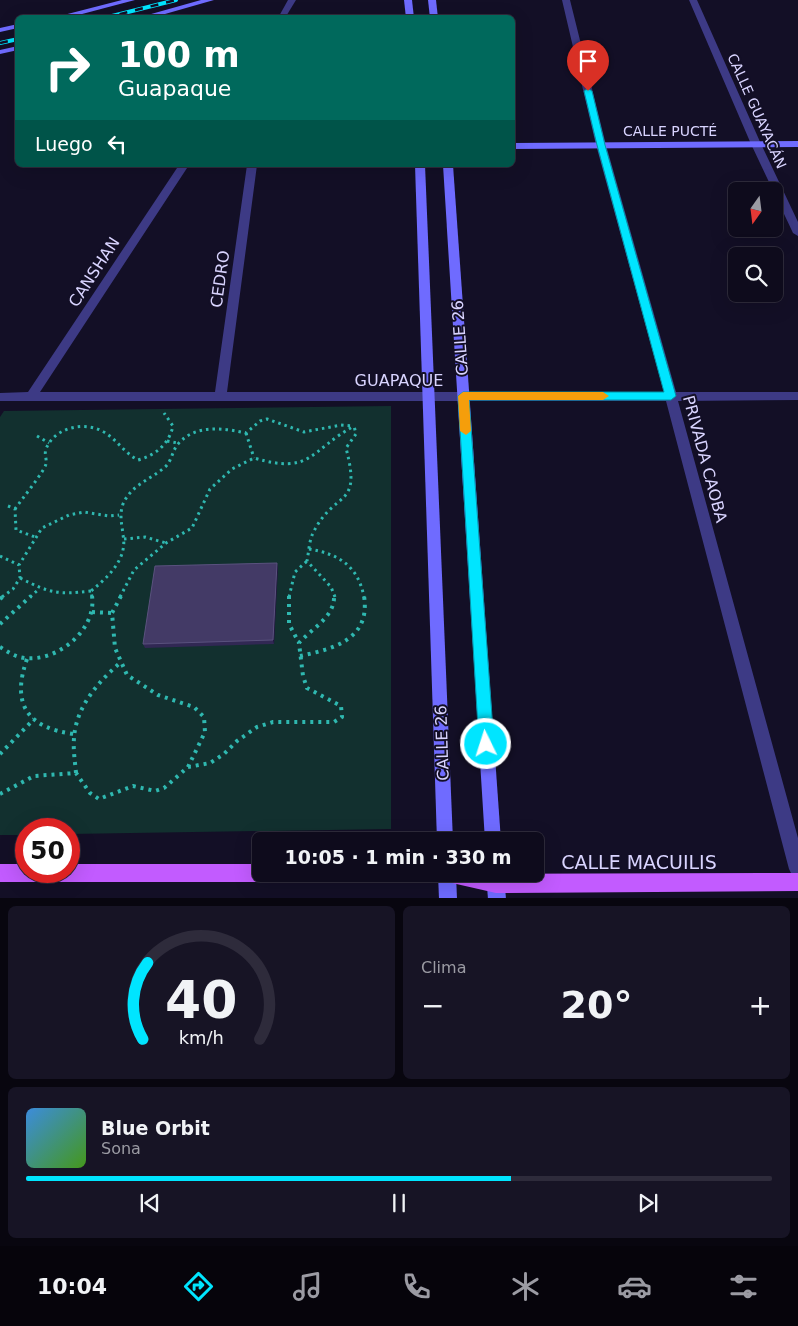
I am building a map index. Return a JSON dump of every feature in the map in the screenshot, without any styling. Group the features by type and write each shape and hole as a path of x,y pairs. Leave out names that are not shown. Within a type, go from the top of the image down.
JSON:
{"main road":[{"path":"68,15 131,0"},
{"path":"152,15 210,0"},
{"path":"408,0 410,15"},
{"path":"432,0 434,15"},
{"path":"0,30 15,27"},
{"path":"0,52 15,49"},
{"name":"CALLE PUCTÉ","path":"515,146 798,144"},
{"name":"CALLE 26","path":"420,167 445,832"},
{"name":"CALLE 26","path":"448,167 492,832"},
{"path":"0,873 252,873"},
{"path":"447,882 448,898"},
{"name":"CALLE MACUILIS","path":"496,885 798,882"}],"street":[{"path":"283,15 292,0"},
{"name":"PRIVADA CAOBA","path":"566,0 601,145 671,396 798,869"},
{"name":"CALLE GUAYACÁN","path":"693,0 756,144 798,233"},
{"name":"CANSHAN","path":"31,397 183,167"},
{"name":"CEDRO","path":"220,397 252,167"},
{"name":"GUAPAQUE","path":"0,398 798,396"}],"path":[{"path":"35,537 16,530 15,509 46,464 45,450 55,434 65,429 80,426 98,429 108,435 122,451 138,460 147,458 162,448 172,434 173,426 162,409 166,397"},
{"path":"246,433 261,420 271,420 302,432 324,430 343,423 354,426"},
{"path":"120,663 94,687 74,734 76,773 90,793 99,799 133,786 155,790 164,788 188,767 205,732 204,717 194,708 158,695 127,675 120,663 115,648 112,613 134,570 166,543 192,528 210,489 232,469 254,458 269,464 289,465 302,462 313,456 341,432 354,426"},
{"path":"188,767 210,763 257,727 273,722 334,722 342,717 341,706 307,688 303,676 299,643 289,624 289,597 295,572 307,561 310,540 314,530 350,491 353,481 346,448 356,434 354,426"},
{"path":"20,578 39,589 91,591 119,564 124,540 119,515 123,502 130,492 146,477 169,464 178,443 190,434 202,430 220,428 246,433"},
{"path":"246,433 254,458"},
{"path":"37,436 49,443"},
{"path":"167,441 178,443"},
{"path":"8,506 15,509"},
{"path":"0,599 14,589 20,578 19,565 42,528 69,515 84,512 109,516 119,515"},
{"path":"124,540 138,536 154,538 166,543"},
{"path":"300,656 342,644 356,631 364,615 366,600 363,586 355,572 342,560 325,551 309,550"},
{"path":"0,556 19,565"},
{"path":"299,643 304,635 328,614 333,606 335,596 333,589 307,561"},
{"path":"0,624 39,589"},
{"path":"0,647 8,654 27,659 47,656 67,647 78,636 92,612 94,604 91,591"},
{"path":"92,612 112,613"},
{"path":"27,659 19,687 26,707 34,720 46,728 60,733 74,734"},
{"path":"0,754 34,720"},
{"path":"0,794 34,776 76,773"}],"green space":[{"path":"391,406 391,829 80,834 80,818 15,818 15,835 0,835 0,417 4,411"}],"building":[{"path":"277,563 273,640 143,644 155,566"}],"railway":[{"path":"116,15 176,0"},
{"path":"0,43 15,40"}],"slow traffic":[{"path":"466,431 463,396 603,396"}],"route":[{"path":"486,744 463,396 671,396 601,145 588,91"}]}
